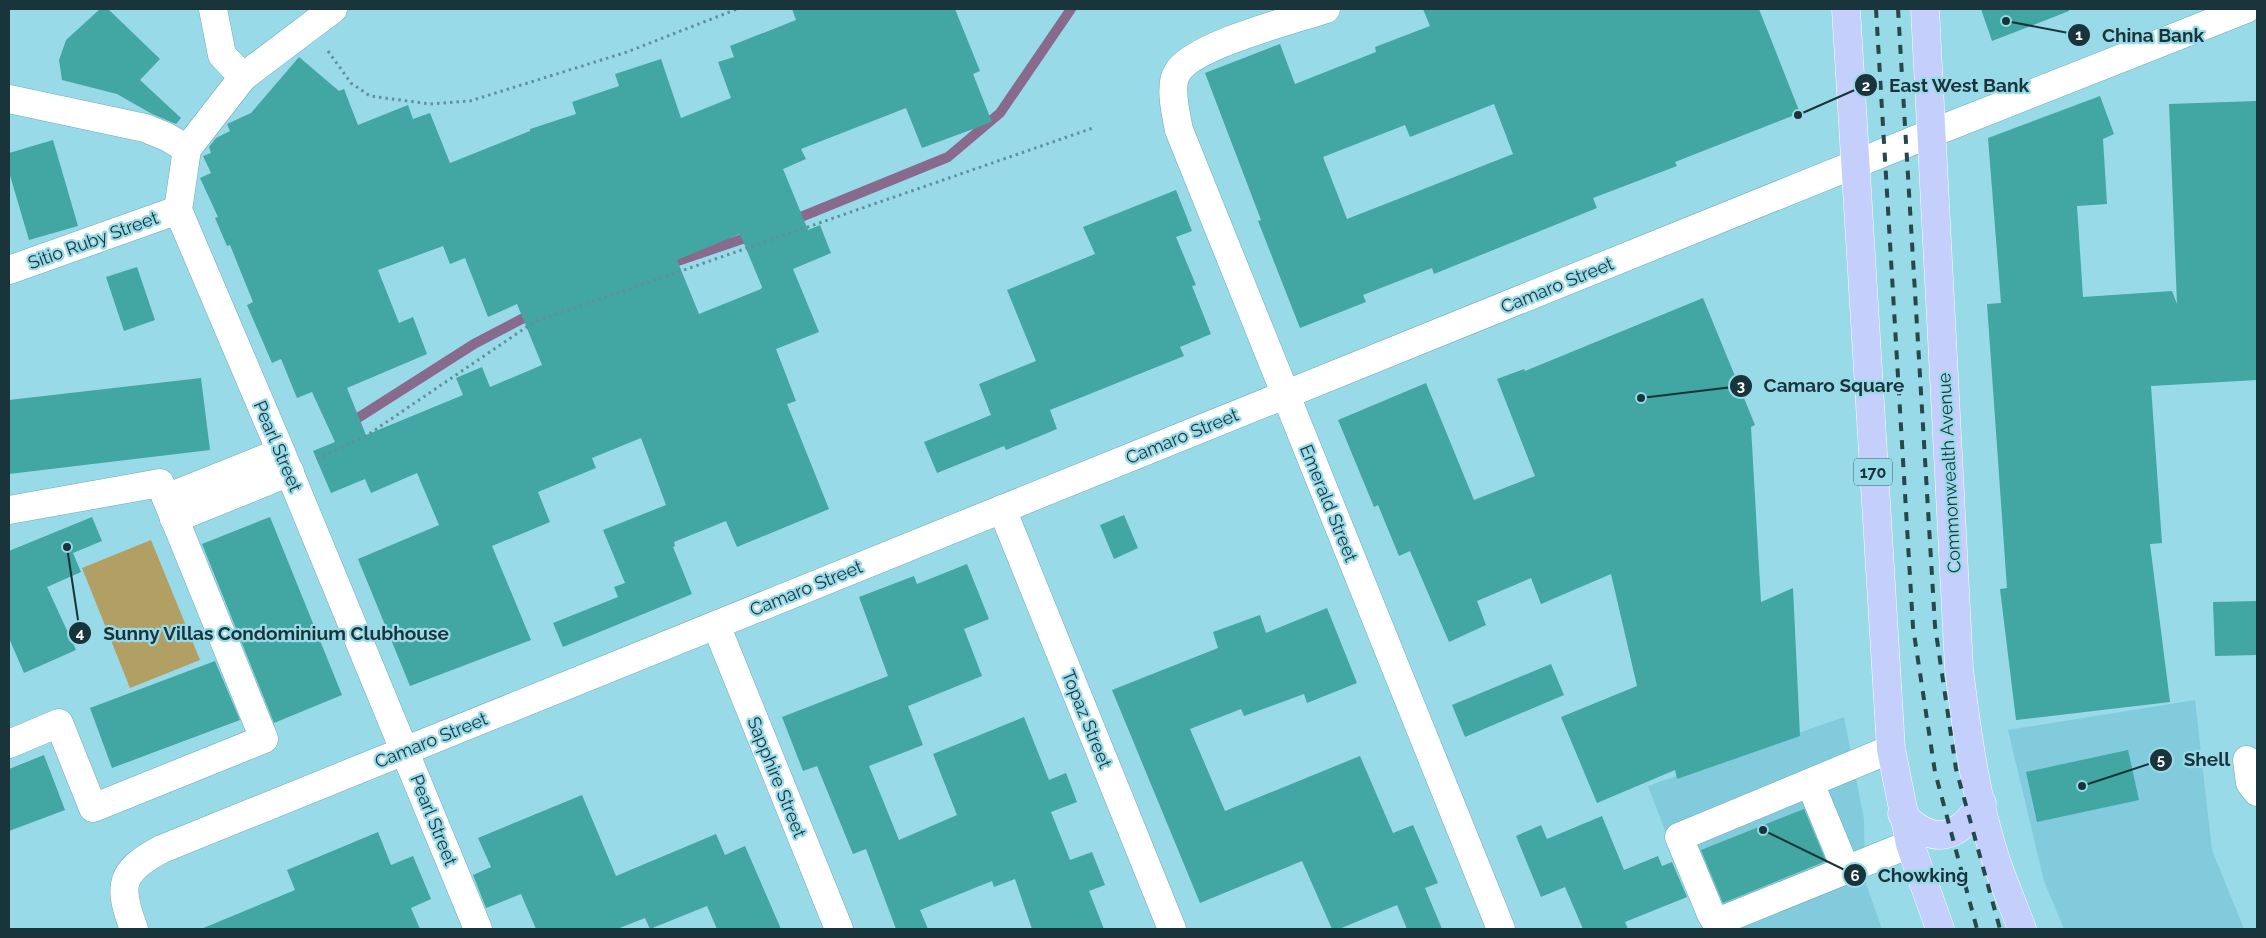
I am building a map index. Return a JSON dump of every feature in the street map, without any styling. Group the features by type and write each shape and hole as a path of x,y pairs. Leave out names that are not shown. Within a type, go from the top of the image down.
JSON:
{"main road":[{"name":"170","path":"1846,9 1891,749 1902,814 1910,844 1940,929"},
{"name":"Commonwealth Avenue","path":"1925,9 1959,668 1966,732 1982,803 1996,858 2022,929"},
{"path":"1902,814 1923,831 1942,836 1960,829 1982,803"},
{"path":"1920,874 1928,854 1933,848 1948,841 1973,842 1996,858"}],"street":[{"path":"213,9 222,55 243,77"},
{"path":"178,210 187,149 243,77 333,9"},
{"name":"Emerald Street","path":"1326,9 1209,48 1189,60 1176,74 1174,97 1178,130 1501,929"},
{"name":"Camaro Street","path":"134,929 129,916 125,893 126,877 140,860 162,849 1932,132 2246,9"},
{"path":"9,99 145,128 167,137 187,149"},
{"name":"Pearl Street","path":"178,210 406,750 478,929"},
{"name":"Sitio Ruby Street","path":"9,270 178,210"},
{"path":"170,509 285,462"},
{"path":"9,510 160,483 264,739 93,808 59,723 11,736"},
{"name":"Topaz Street","path":"1002,509 1172,929"},
{"name":"Sapphire Street","path":"716,625 839,929"},
{"path":"1891,749 1679,837 1710,914 1714,919 1720,921 1910,844"},
{"path":"2247,760 2250,783 2257,792"},
{"path":"1810,783 1846,870"}],"path":[{"path":"310,26 351,83 370,96 430,104 470,101 628,52 736,9"},
{"path":"285,462 366,436 534,322 1093,128"}],"shaded area":[{"path":"151,540 200,660 130,688 82,568"},
{"path":"2195,700 2212,850 2244,929 2064,929 2044,881 2008,730"},
{"path":"1844,717 1864,819 1865,881 1882,929 1702,929 1648,786"}],"building":[{"path":"100,9 108,9 160,59 140,80 181,118 176,124 152,114 117,94 62,80 59,60 66,40"},
{"path":"792,9 955,9 980,71 973,74 992,122 922,148 906,108 801,149 806,159 783,169 808,230 820,225 831,253 793,269 819,332 776,349 796,401 787,404 829,509 737,547 726,521 674,542 675,546 673,547 692,594 563,647 553,623 618,597 614,587 625,583 603,530 666,505 641,438 592,458 596,468 538,492 550,522 492,546 531,640 410,686 358,559 439,525 417,473 371,493 365,479 331,493 313,451 335,442 312,392 297,398 281,359 272,363 247,305 253,302 230,245 227,246 215,218 218,217 200,178 211,173 203,156 211,153 209,147 216,138 230,131 227,124 251,113 299,57 339,91 344,89 358,125 408,105 413,119 430,113 450,163 530,131 530,129 576,114 572,102 619,86 615,74 661,59 681,118 731,98 718,62 734,57 730,46 796,20","holes":["740,234 762,287 761,289 699,314 677,260","443,246 450,264 465,258 488,317 517,304 542,365 490,387 482,367 456,378 463,395 366,435 347,388 427,354 413,317 399,323 378,270"]},
{"path":"1423,9 1759,9 1800,113 1675,162 1677,166 1593,198 1597,208 1434,274 1432,268 1363,295 1366,302 1300,328 1258,221 1261,220 1205,73 1280,44 1295,84 1376,52 1375,47 1430,26","holes":["1494,104 1513,154 1347,219 1323,157 1405,125 1410,137"]},
{"path":"1981,9 2069,9 2069,11 1992,41"},
{"path":"2100,96 2114,134 2103,139 2107,204 2077,206 2083,297 2172,291 2177,304 2169,104 2257,101 2257,380 2151,386 2162,543 2150,544 2170,702 2016,720 2000,589 2007,588 1987,304 2001,303 1988,138"},
{"path":"53,140 78,226 29,240 9,172 9,153"},
{"path":"1176,190 1192,231 1176,237 1196,285 1192,286 1211,334 1180,347 1184,356 1050,410 1057,429 1006,450 1004,446 937,473 924,442 991,415 979,384 1036,361 1007,290 1095,254 1083,227"},
{"path":"137,267 155,320 124,331 106,277"},
{"path":"1703,298 1755,425 1751,427 1761,602 1793,588 1800,736 1677,779 1675,770 1597,803 1561,717 1637,686 1611,574 1541,604 1531,578 1477,601 1486,625 1449,642 1410,551 1399,556 1378,505 1374,507 1338,420 1426,383 1474,500 1535,476 1497,379 1524,369 1525,371"},
{"path":"201,378 210,450 9,474 9,400"},
{"path":"1124,515 1138,548 1114,559 1100,525"},
{"path":"92,517 102,541 73,553 81,572 47,587 76,650 24,673 9,638 9,551"},
{"path":"270,517 342,695 274,723 202,544"},
{"path":"967,564 989,619 964,629 982,676 908,706 923,745 869,766 899,840 957,815 933,754 1024,717 1049,780 1066,773 1077,802 1051,812 1070,860 1092,852 1105,885 1089,891 1104,929 1032,929 1015,879 994,887 992,881 920,910 928,929 896,929 866,849 853,854 817,766 803,771 782,717 888,676 859,597 914,576 917,584"},
{"path":"2257,601 2257,655 2215,656 2213,602"},
{"path":"1327,608 1357,683 1307,703 1304,694 1244,716 1241,709 1190,729 1225,811 1360,756 1393,833 1413,825 1438,883 1425,888 1442,929 1407,929 1397,905 1339,929 1332,929 1302,861 1200,903 1112,690 1218,648 1213,632 1260,615 1266,633"},
{"path":"215,661 240,720 112,768 90,708"},
{"path":"1551,664 1564,695 1465,737 1452,705"},
{"path":"2128,750 2139,800 2037,822 2026,772"},
{"path":"44,755 65,810 9,831 9,769"},
{"path":"582,795 616,876 716,834 725,855 745,846 781,929 717,929 707,906 650,929 645,918 617,929 536,929 521,894 486,908 473,875 491,867 478,838"},
{"path":"1804,809 1826,861 1723,903 1701,850"},
{"path":"1602,816 1624,870 1658,856 1662,866 1672,862 1687,897 1625,922 1628,929 1583,929 1565,887 1541,897 1516,836 1541,825 1547,839"},
{"path":"378,832 391,865 413,856 431,899 411,908 420,929 201,929 295,890 287,870"}],"waterway":[{"path":"791,221 948,157 1000,113 1071,9"},
{"path":"666,265 754,235"},
{"path":"350,423 474,344 535,312"}],"railway":[{"path":"1876,9 1913,627 1935,772 1977,929"},
{"path":"1898,9 1935,626 1956,769 2000,929"}],"place":[{"name":"China Bank","path":"2006,21"},
{"name":"East West Bank","path":"1798,115"},
{"name":"Camaro Square","path":"1641,398"},
{"name":"Sunny Villas Condominium Clubhouse","path":"67,547"},
{"name":"Shell","path":"2082,786"},
{"name":"Chowking","path":"1763,830"}]}
